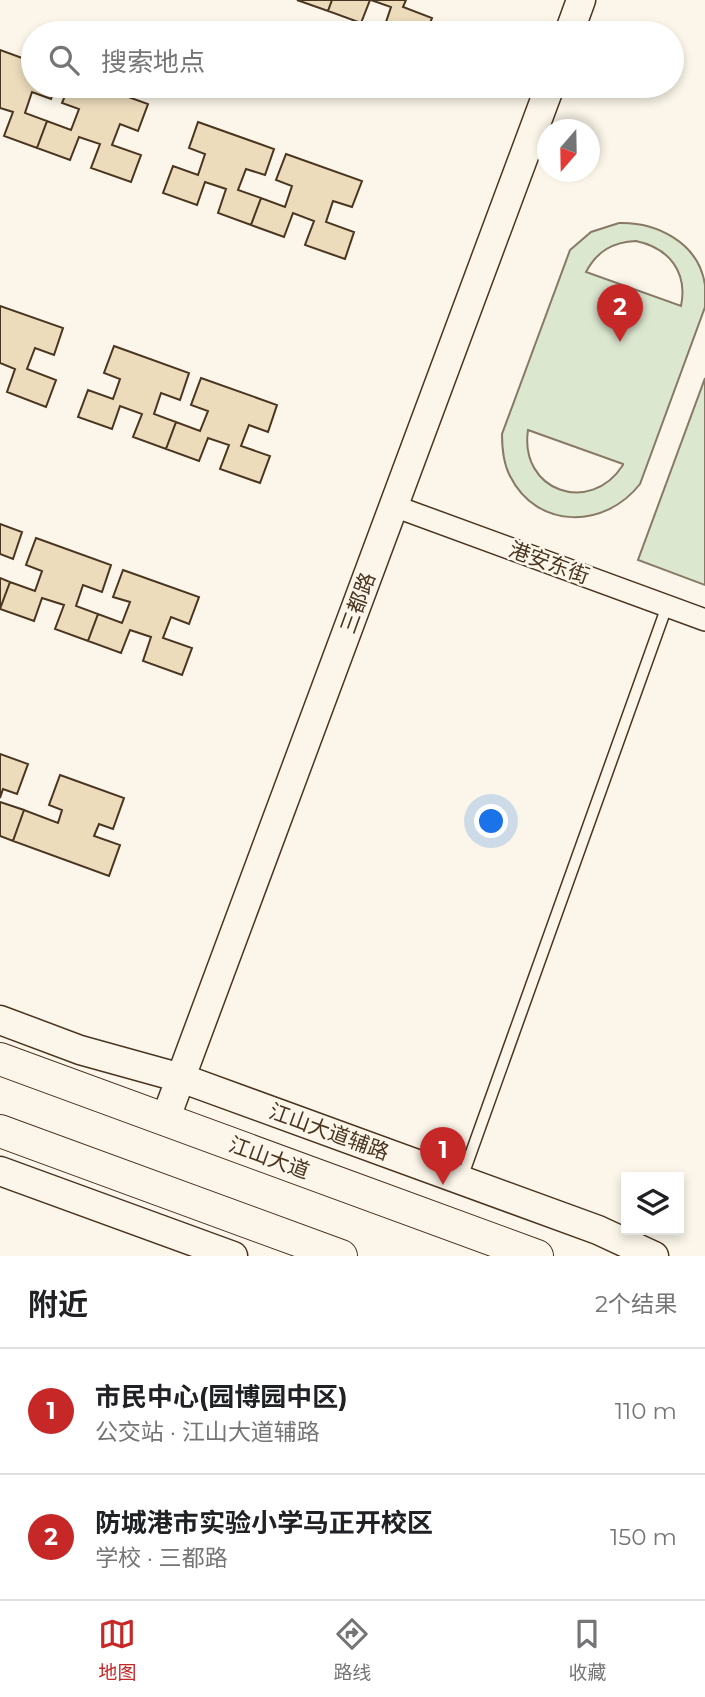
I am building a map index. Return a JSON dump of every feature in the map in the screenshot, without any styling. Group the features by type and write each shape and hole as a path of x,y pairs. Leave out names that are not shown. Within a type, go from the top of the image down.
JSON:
{"main road":[{"path":"573,21 581,0"},
{"name":"三都路","path":"165,1120 546,98"},
{"name":"江山大道辅路","path":"0,1020 80,1049 181,1078 598,1230 654,1256"},
{"name":"江山大道","path":"0,1059 537,1256"},
{"path":"0,1131 341,1256"},
{"path":"0,1171 233,1256"}],"street":[{"name":"港安东街","path":"394,506 705,620"}],"lane":[{"path":"461,1180 667,606"}],"green space":[{"path":"619,223 633,224 648,226 674,238 694,257 701,270 705,285 705,307 640,484 625,499 609,509 572,517 554,514 537,506 522,494 506,466 502,434 570,250 591,232","holes":["636,241 658,249 674,263 682,282 681,306 586,272 595,258 607,249 620,243","528,430 623,464 623,465 609,481 593,490 560,490 545,481 534,468 528,451"]},
{"path":"705,378 705,585 638,560"}],"building":[{"path":"297,0 332,0 328,11"},
{"path":"332,0 370,0 362,21 328,11"},
{"path":"371,0 406,0 403,7 432,18 431,21 386,21 391,7"},
{"path":"0,50 21,58 21,98 30,98 25,113 47,121 37,148 4,136 13,112 0,108"},
{"path":"64,98 131,98 148,104 138,131 120,124 112,145 141,155 131,182 91,168 100,144 79,137 70,160 37,148 47,121 71,130 79,109 62,103"},
{"path":"198,122 274,149 265,175 246,169 238,190 261,198 251,225 218,213 226,189 205,182 197,205 163,193 173,166 198,175 205,154 189,148"},
{"path":"286,154 362,181 352,207 333,201 326,222 354,232 345,259 305,245 314,221 293,213 284,237 251,225 261,198 285,207 292,186 276,180"},
{"path":"0,306 63,328 54,355 35,348 27,369 56,380 46,407 7,392 15,369 0,363"},
{"path":"114,346 189,373 180,400 161,393 154,414 176,422 166,449 133,437 142,414 120,406 112,429 78,417 88,390 113,399 120,379 104,373"},
{"path":"201,378 277,405 268,432 249,425 241,446 270,456 260,483 220,469 229,445 208,438 199,461 166,449 176,422 200,431 208,411 191,405"},
{"path":"0,524 22,532 13,559 0,554"},
{"path":"36,538 111,565 102,592 83,585 76,606 98,614 88,641 55,629 64,605 42,598 34,621 0,609 10,582 35,591 42,571 26,565"},
{"path":"123,570 199,597 189,624 171,617 163,638 192,648 182,675 143,661 151,637 130,630 121,653 88,641 98,614 122,623 130,602 113,597"},
{"path":"0,578 10,582 0,609"},
{"path":"0,754 28,764 17,794 3,789 0,798"},
{"path":"60,775 124,798 113,829 99,824 94,836 120,845 109,876 13,841 24,810 58,823 62,810 49,805"},
{"path":"0,802 24,810 13,841 0,836"}],"place":[{"name":"防城港市实验小学马正开校区","path":"620,342"},
{"name":"市民中心(园博园中区)","path":"443,1185"}]}
